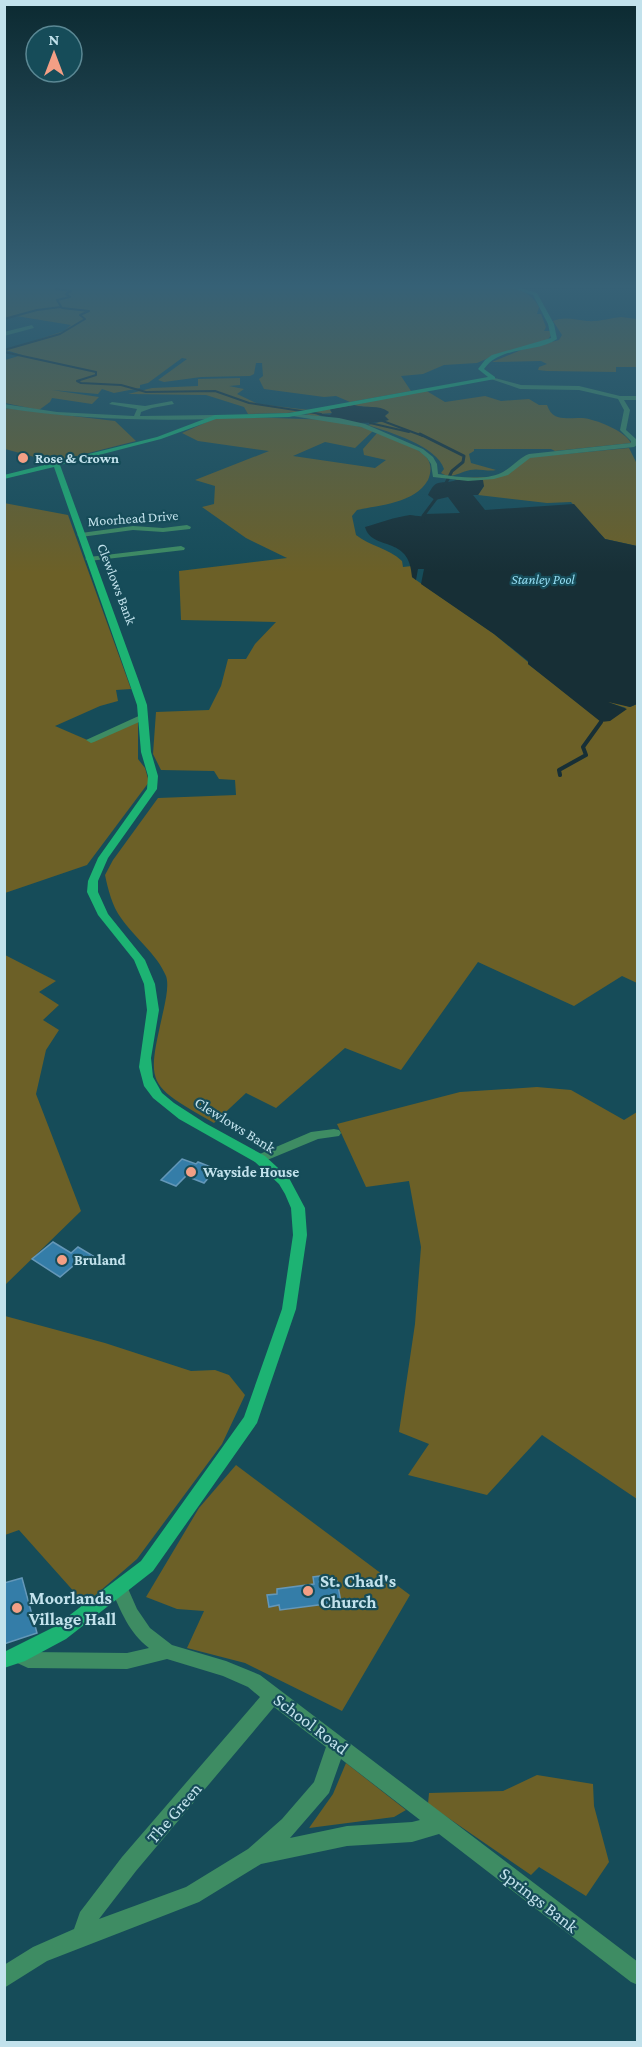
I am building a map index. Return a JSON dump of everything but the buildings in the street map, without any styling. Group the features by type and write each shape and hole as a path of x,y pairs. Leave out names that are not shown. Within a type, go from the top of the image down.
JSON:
{"street":[{"path":"4,406 85,416 136,419 289,415 468,383"},
{"path":"507,383 520,387 579,388 620,398 638,399"},
{"path":"289,415 339,420 380,431 421,450 430,457 434,464 435,476 484,478 503,474 529,456 634,445 634,440 624,430 627,410 620,398"},
{"path":"112,404 144,408 172,404"},
{"path":"136,419 138,411 144,408"},
{"path":"4,477 159,438 215,417"},
{"path":"626,434 638,434"},
{"name":"Clewlows Bank","path":"56,464 134,679 143,717 146,752 153,776 152,789 102,863 93,881 93,894 98,908 143,966 152,991 153,1010 144,1064 150,1086 168,1105 260,1159 284,1181 298,1208 300,1235 289,1309 251,1419 147,1566 120,1589"},
{"name":"Moorhead Drive","path":"81,535 133,528 163,530 187,527"},
{"path":"89,560 180,548"},
{"path":"91,740 143,717"},
{"path":"260,1159 316,1135 334,1133"},
{"path":"12,1657 60,1633 120,1589"},
{"name":"School Road","path":"120,1589 130,1613 144,1634 167,1651 226,1669 254,1681 441,1824"},
{"path":"12,1657 28,1660 127,1661 167,1651"},
{"name":"The Green","path":"82,1936 87,1919 129,1864 273,1695"},
{"path":"4,1978 40,1954 192,1895 255,1856 289,1826 322,1787 338,1743"},
{"path":"255,1856 347,1836 412,1832 441,1824"},
{"name":"Springs Bank","path":"441,1824 638,1975"}],"shaded area":[{"path":"5,383 149,383 140,385 140,388 114,393 102,389 98,394 52,390 99,397 92,404 52,398 39,410 5,403"},
{"path":"198,383 240,383 240,385 229,386 244,389 237,394 258,404 309,410 248,414 244,407 206,395 128,394 152,388 198,386"},
{"path":"261,383 405,383 411,391 350,402 336,396 324,397 264,389"},
{"path":"425,390 445,402 485,396 501,401 529,399 539,405 547,405 557,417 588,419 610,426 623,434 631,443 555,451 551,449 474,449 469,454 471,463 496,470 473,470 449,476 441,473 444,469 432,453 411,441 368,425 388,420 384,416 389,413 374,408 353,406 330,410 332,413 316,414 324,418 305,414"},
{"path":"4,408 115,421 136,441 53,462 5,449"},
{"path":"216,418 331,420 374,430 355,448 325,442 293,456 375,468 386,460 364,455 363,449 378,432 423,454 430,463 430,475 422,488 415,494 396,502 357,510 352,516 356,535 397,557 402,561 403,567 412,566 412,577 494,634 528,664 601,721 626,708 607,702 630,707 637,704 637,983 622,976 574,1006 478,962 401,1070 345,1048 276,1108 246,1093 214,1123 174,1099 156,1079 155,1053 166,996 166,976 157,960 118,913 105,875 113,860 158,798 236,795 235,780 219,779 214,771 161,770 153,754 156,712 209,710 221,686 228,659 246,659 255,644 276,622 181,620 179,571 287,558 246,538 202,507 214,504 215,486 195,480 269,451 198,441 182,433"},
{"path":"629,448 637,464 637,546 605,539 571,502 547,503 478,495 484,486 467,480 456,480 457,478 496,477 524,459 533,457"},
{"path":"4,503 68,515 131,689 116,690 118,701 100,706 55,726 92,742 138,720 138,759 145,768 149,782 87,865 5,893"},
{"path":"5,955 56,981 39,992 59,1005 43,1020 59,1030 46,1050 36,1094 81,1211 5,1285"},
{"path":"537,1087 571,1090 624,1120 637,1112 637,1499 542,1435 487,1495 408,1475 429,1444 399,1432 415,1324 421,1247 409,1181 366,1187 337,1124 460,1092"},
{"path":"5,1316 105,1343 191,1371 215,1370 229,1375 245,1395 222,1444 137,1559 85,1604 19,1530 5,1535"},
{"path":"236,1465 410,1595 342,1711 245,1663 187,1648 204,1611 177,1609 146,1597 199,1508"},
{"path":"346,1763 406,1810 394,1817 309,1828 333,1794"},
{"path":"537,1775 593,1784 594,1806 609,1862 586,1896 539,1867 531,1875 428,1804 429,1793 503,1791"}],"water":[{"path":"354,405 385,410 389,412 385,416 389,420 370,423 351,422 314,413 330,415 332,413 330,409"},
{"name":"Stanley Pool","path":"483,480 484,486 478,495 473,495 485,510 574,504 605,539 637,546 637,704 630,707 608,702 627,709 610,721 601,722 494,634 421,584 424,569 418,569 416,580 412,577 410,564 405,555 398,549 369,535 365,527 399,517 460,513 448,497 435,500 428,495 437,483"}],"waterway":[{"path":"80,383 121,385 146,392 215,391 249,403 321,414"},
{"path":"380,420 423,436"},
{"path":"370,423 409,432"},
{"path":"420,434 464,456 463,462 452,471 444,487"},
{"path":"423,521 423,516 438,496"},
{"path":"560,775 559,770 586,755 583,747 601,722"}],"place":[{"name":"Rose & Crown","path":"23,458"},
{"name":"Wayside House","path":"191,1172"},
{"name":"Bruland","path":"62,1260"},
{"name":"St. Chad's Church","path":"308,1591"},
{"name":"Moorlands Village Hall","path":"17,1608"}]}
